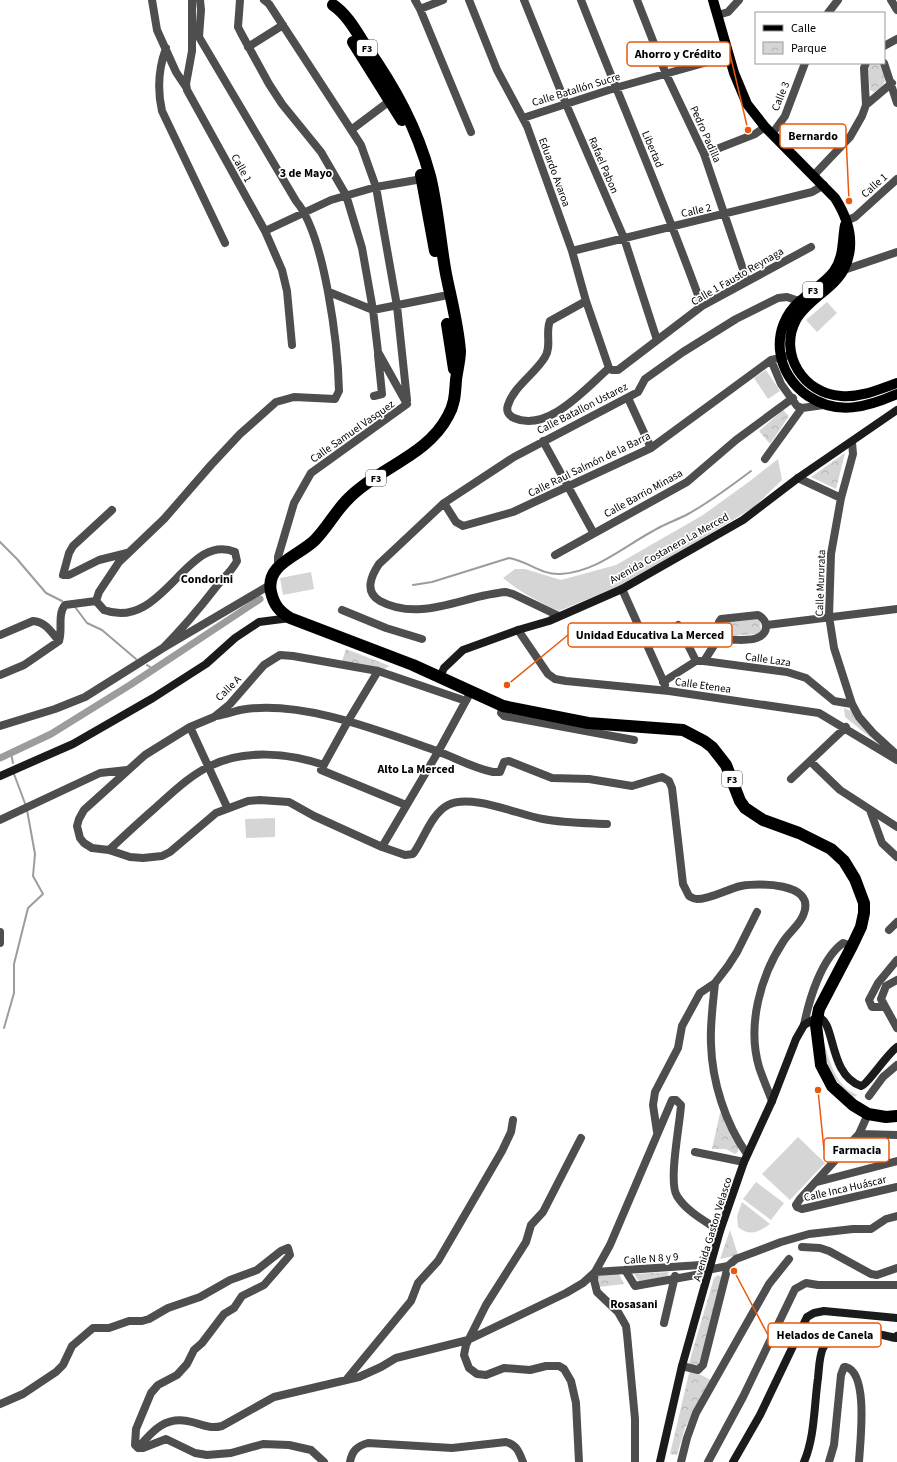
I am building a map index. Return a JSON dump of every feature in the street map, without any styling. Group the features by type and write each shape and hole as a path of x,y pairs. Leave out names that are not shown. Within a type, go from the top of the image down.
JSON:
{"highway":[{"name":"F3","path":"278,565 304,549 316,539 350,497 366,483 398,465 433,436 448,416 455,401 460,352 447,296 426,178 395,97 335,15 332,2"},
{"path":"270,587 271,576 278,565"},
{"name":"F3","path":"270,587 274,603 280,612 290,618 440,677 468,697 503,706 588,723 683,730 704,741 720,756 726,765 740,801 745,808 763,820 817,842 830,850 844,861 855,878 864,903 864,913 861,927 819,1009 816,1025 819,1054 825,1075 832,1086 846,1099 868,1114 886,1117 897,1116"}],"main road":[{"path":"713,0 734,73 747,104 769,131 813,176 824,185 835,198 846,220 851,239 844,270"},
{"name":"F3","path":"846,220 843,250 834,271 802,304 781,330 775,359 798,388 813,400 824,405 846,409 860,408 897,394"},
{"name":"F3","path":"802,304 844,270"},
{"name":"F3","path":"790,355 789,344 791,319"},
{"path":"790,355 796,369 811,385 832,395 847,397 861,395 897,383"}],"street":[{"name":"Calle 1","path":"152,0 157,30 176,72 265,231 282,270 287,291 292,345"},
{"path":"186,88 192,51 192,0"},
{"path":"96,601 99,592 128,553 164,519 240,434 276,402 294,397 335,399 339,396 329,292 318,251 304,211 296,202 199,37 201,10 200,0"},
{"path":"240,0 238,27 248,47 282,104 321,152 346,195 362,248 374,310 382,394 374,396"},
{"path":"264,0 269,4 361,145 376,187 397,306 407,404"},
{"path":"415,0 471,132"},
{"path":"420,9 442,0"},
{"name":"Eduardo Avaroa","path":"469,0 500,77 523,118 572,251 586,301 609,368"},
{"name":"Rafael Pabon","path":"524,0 566,104 624,238 657,340"},
{"name":"Libertad","path":"581,0 615,88 674,226 702,306"},
{"name":"Pedro Padilla","path":"637,0 666,74 704,154 726,214 747,281"},
{"path":"718,15 728,12 739,0"},
{"path":"829,12 838,0"},
{"path":"891,0 897,10"},
{"path":"248,47 283,25"},
{"path":"885,45 897,39"},
{"path":"166,48 158,81 158,97 162,111 225,243"},
{"name":"Calle Batallón Sucre","path":"523,118 615,88 729,56"},
{"name":"Calle 3","path":"769,131 785,116 805,64"},
{"path":"813,176 850,136 862,116 866,105 864,68 866,64"},
{"path":"884,64 892,83 897,102"},
{"path":"866,105 892,83"},
{"path":"351,130 395,97"},
{"path":"704,154 755,134 769,131"},
{"path":"265,231 304,211 346,195 376,187 426,178"},
{"name":"Calle 1","path":"846,220 855,217 897,179"},
{"name":"Calle 2","path":"572,251 812,192 824,185"},
{"name":"Calle 1 Fausto Reynaga","path":"609,368 612,370 618,370 702,306 811,247"},
{"path":"844,270 897,252"},
{"path":"329,292 374,310 447,296"},
{"name":"Calle Batallon Ustarez","path":"559,616 506,592 419,610 385,603 375,597 370,586 374,572 383,559 444,503 514,457 638,392 645,380 683,352 736,319 778,298 786,297 802,304"},
{"path":"586,301 550,321 549,343 545,357 512,396 507,409 508,414 515,418 534,421 548,417 565,407 609,368"},
{"path":"378,352 407,404"},
{"path":"790,355 775,359 781,384 797,406 802,408 824,405"},
{"name":"Calle Raul Salmón de la Barra","path":"444,503 456,522 463,526 513,512 651,448 775,359"},
{"path":"628,398 651,448"},
{"name":"Calle Barrio Minasa","path":"555,555 593,532 687,482 736,440 792,398"},
{"name":"Calle Samuel Vasquez","path":"278,565 278,557 294,503 311,473 407,404"},
{"path":"765,458 802,408"},
{"name":"Avenida Costanera La Merced","path":"440,677 444,668 463,650 518,630 549,621 622,589 743,520 798,478 897,410"},
{"path":"543,441 593,532"},
{"name":"Calle Mururata","path":"852,442 853,454 841,498 831,554 829,616 834,648 852,704 859,717 897,756"},
{"path":"798,478 841,498"},
{"path":"112,510 73,546 69,553 63,575 69,574 98,560 128,553"},
{"path":"96,601 99,606 108,612 122,614 134,611 149,604 163,593 207,551 220,549 235,552 237,560 234,566 216,586 196,614 163,648"},
{"path":"0,726 55,709 85,697 163,648 270,587"},
{"path":"622,589 663,682 669,691"},
{"path":"0,675 24,665 59,642 61,635 61,613 65,605 96,601"},
{"path":"767,625 829,616 897,609"},
{"path":"342,610 386,628 422,639"},
{"path":"663,682 700,661 720,636 719,622 724,618 758,615 767,625"},
{"path":"0,776 73,744 153,698 206,664 235,638 259,622 290,618"},
{"path":"0,635 33,621 43,624 48,628 59,642"},
{"path":"678,625 700,661"},
{"path":"720,636 726,640 756,638 763,634 767,625"},
{"name":"Calle Etenea","path":"518,630 548,674 555,679 581,683 669,691 804,709 819,713 897,760"},
{"name":"Calle A","path":"109,850 92,848 84,843 80,838 77,826 84,810 145,755 190,727 214,717 230,704 264,664 280,655 378,671 468,697"},
{"name":"Calle Laza","path":"700,661 787,672 806,678 834,701 852,704"},
{"path":"378,671 321,770 406,805"},
{"path":"382,847 438,752 468,697"},
{"path":"503,706 501,713 504,716 634,740"},
{"path":"214,717 239,710 286,709 348,721 494,772 500,772 504,762 509,761 552,778 589,779 632,786 656,778 666,778 672,788 682,884 689,896 696,899 704,898 742,886 755,885 787,888 802,894 805,907 804,914 777,951 763,982 758,1001 756,1048 759,1066 772,1101"},
{"path":"190,727 227,807"},
{"path":"791,779 846,728"},
{"path":"324,765 308,760 289,757 247,756 232,758 209,766 174,790 109,850 130,857 143,858 162,856 170,852 207,819 227,807 260,800 288,802 314,816 382,847 405,855 413,854 441,811 449,805 460,802 490,804 544,819 607,824"},
{"path":"810,761 840,790 897,827"},
{"path":"0,820 100,773 127,770"},
{"path":"870,810 882,843 897,856"},
{"path":"657,1133 653,1105 655,1092 678,1048 682,1026 700,993 715,983 737,952 757,912"},
{"path":"889,930 897,922"},
{"path":"0,932 0,943"},
{"path":"804,1025 814,990 826,965 838,947 843,943 852,946"},
{"path":"884,1007 872,1007 869,1000 878,983 897,960"},
{"path":"897,980 886,986 883,990 881,999 884,1007 897,1028"},
{"path":"715,983 711,1043 714,1073 725,1110 740,1144 747,1154"},
{"path":"804,1025 818,1017 827,1023 838,1062 843,1072 856,1084 864,1085 876,1069 897,1047"},
{"name":"Avenida Gaston Velasco","path":"660,1462 682,1366 720,1231 747,1154 772,1101 796,1039 804,1025"},
{"path":"876,1069 894,1067"},
{"path":"869,1096 883,1077 894,1067"},
{"path":"138,1448 152,1432 166,1422 176,1420 213,1428 222,1426 274,1396 368,1374 396,1358 468,1340 566,1293 583,1283 595,1272 610,1245 672,1100 676,1100 681,1105 673,1175 674,1188 685,1206 720,1231"},
{"path":"817,1182 859,1134 868,1114"},
{"path":"346,1380 407,1306 418,1283 438,1261 502,1151 511,1132 513,1120"},
{"path":"859,1134 897,1135"},
{"path":"579,1462 576,1403 571,1381 564,1369 559,1366 546,1366 530,1370 504,1368 486,1375 477,1374 473,1373 466,1363 465,1349 486,1305 526,1242 531,1225 543,1212 581,1138"},
{"path":"695,1152 744,1162"},
{"path":"817,1182 897,1161"},
{"name":"Calle Inca Huáscar","path":"817,1182 798,1202 797,1207 802,1209 897,1187"},
{"path":"626,1270 635,1286 701,1274 709,1270 728,1266 736,1259 781,1242 809,1234 853,1229 871,1229 886,1219 897,1216"},
{"path":"802,1247 820,1248 829,1251 872,1274 877,1275 897,1268"},
{"path":"0,1404 24,1394 56,1372 63,1365 72,1346 93,1328 109,1328 129,1321 142,1321 149,1319 168,1308 200,1297 230,1280 257,1270 281,1251 288,1248 290,1251 287,1259 264,1285 242,1296 194,1350 187,1364 181,1371 158,1385 151,1393 136,1429 135,1445 138,1448"},
{"path":"681,1462 687,1438 696,1413 769,1284 789,1259"},
{"name":"Calle N 8 y 9","path":"595,1272 701,1265 709,1270"},
{"path":"682,1366 698,1370 703,1364 728,1266"},
{"path":"664,1323 677,1267"},
{"path":"595,1272 594,1280 597,1292 618,1312 626,1326 635,1419 635,1462"},
{"path":"708,1462 743,1397 795,1289 806,1283 818,1285 897,1285"},
{"path":"732,1462 760,1415 807,1317 824,1310 897,1317"},
{"path":"804,1462 813,1430 819,1364 823,1349 829,1340 839,1334 858,1331 897,1338"},
{"path":"829,1462 834,1445 841,1376 844,1367 846,1367 854,1371 860,1382 861,1431 859,1462"},
{"path":"138,1448 143,1448 166,1440 195,1453 207,1455 231,1453 263,1444 274,1444 311,1450 324,1462"},
{"path":"350,1462 354,1451 359,1445 368,1443 452,1448 506,1442 512,1444 518,1449 523,1462"}],"green space":[{"path":"870,64 880,64 885,76 882,86 874,92 870,90 868,69"},
{"path":"827,302 837,313 817,332 806,320"},
{"path":"766,370 780,391 768,399 754,378"},
{"path":"783,410 789,416 770,444 759,431"},
{"path":"845,453 836,489 811,477"},
{"path":"778,459 782,480 754,507 624,584 559,611 516,588 503,578 515,569 525,569 561,580 616,565 703,515"},
{"path":"311,572 314,589 283,595 280,578"},
{"path":"756,618 760,620 761,631 758,634 727,636 724,634 724,624 726,621"},
{"path":"346,649 390,666 382,670 342,661"},
{"path":"844,708 851,711 882,747 845,717"},
{"path":"275,818 275,837 246,838 245,819"},
{"path":"822,1036 830,1062 838,1078 850,1091 858,1095 852,1097 833,1076 825,1056"},
{"path":"723,1112 738,1147 738,1152 735,1154 726,1149 712,1149 720,1113"},
{"path":"798,1137 825,1163 790,1200 762,1174"},
{"path":"756,1182 784,1203 771,1220 743,1199"},
{"path":"742,1202 770,1224 758,1231 750,1233 738,1227 737,1216"},
{"path":"730,1230 738,1255 720,1259"},
{"path":"669,1272 667,1276 639,1282 634,1274"},
{"path":"619,1274 624,1284 599,1287 598,1275"},
{"path":"718,1275 723,1278 723,1284 698,1366 692,1367 689,1363 714,1278"},
{"path":"693,1371 711,1380 685,1428 677,1455 670,1454 689,1373"}],"waterway":[{"path":"413,585 432,582 509,558 553,574 586,569 609,558 642,537 696,509 720,494 751,471"},
{"path":"0,542 17,559 46,593 62,601"},
{"path":"0,758 51,734 130,685 260,599"},
{"path":"75,607 87,623 102,630 136,659"},
{"path":"147,665 153,669"},
{"path":"11,753 13,763"},
{"path":"14,774 26,806"},
{"path":"4,1028 14,993 14,964 28,908 43,894 33,876 35,854 27,810"}],"place":[{"name":"Ahorro y Crédito","path":"748,130"},
{"name":"Bernardo","path":"849,201"},
{"name":"Unidad Educativa La Merced","path":"507,685"},
{"name":"Farmacia","path":"818,1090"},
{"name":"Helados de Canela","path":"734,1271"}],"district":[{"name":"3 de Mayo","path":"306,173"},
{"name":"Condorini","path":"207,579"},
{"name":"Alto La Merced","path":"416,769"},
{"name":"Rosasani","path":"634,1304"}]}
